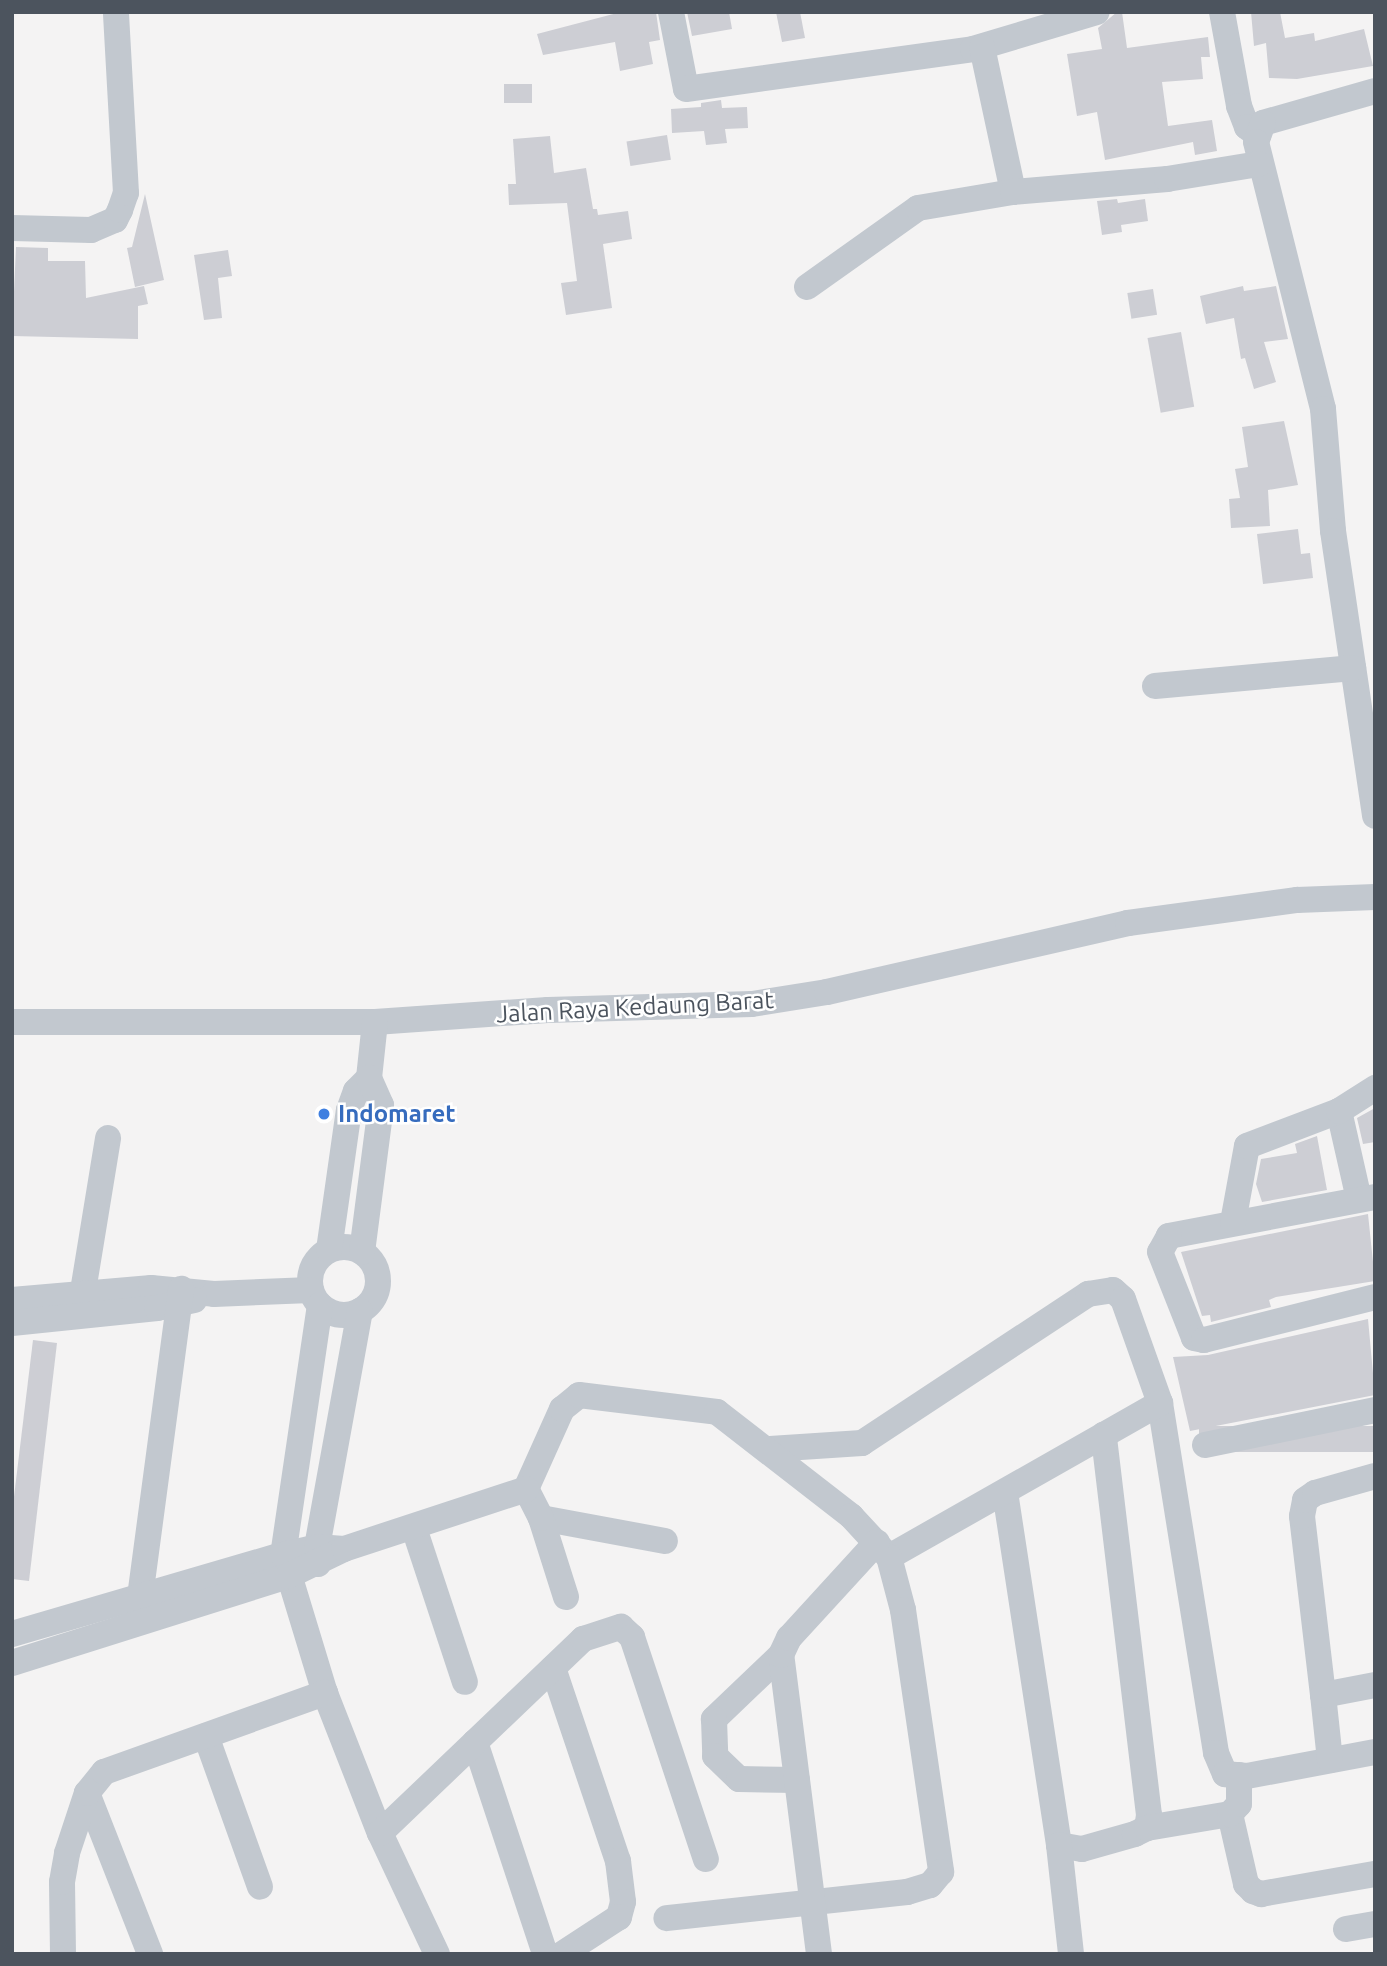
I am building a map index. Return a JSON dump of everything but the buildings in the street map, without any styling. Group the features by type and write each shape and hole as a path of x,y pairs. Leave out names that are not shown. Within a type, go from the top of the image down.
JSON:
{"street":[{"path":"12,228 91,230 115,220 120,210 126,193 116,12"},
{"path":"671,12 686,89 982,47 1097,12"},
{"path":"1222,12 1239,106 1247,127 1258,135"},
{"path":"982,47 1013,192"},
{"path":"1375,91 1263,123 1258,135 1259,164 1323,409 1333,531 1375,816"},
{"path":"807,287 918,208 1013,192 1167,179 1259,164"},
{"path":"1155,686 1353,668"},
{"name":"Jalan Raya Kedaung Barat","path":"12,1022 375,1022 548,1010 752,1004 827,992 1128,923 1297,900 1375,897"},
{"path":"362,1252 381,1105 369,1078 375,1022"},
{"path":"369,1078 356,1091 349,1110 328,1250 313,1267 315,1298 290,1502 286,1566 325,1693 380,1833 437,1954"},
{"path":"1233,1222 1247,1146 1339,1111 1375,1088"},
{"path":"1339,1111 1370,1201 1233,1222 1169,1236 1162,1243 1160,1252 1194,1338 1204,1340 1375,1297"},
{"path":"83,1291 108,1138"},
{"path":"13,1316 214,1294 315,1298 332,1313 360,1311 369,1304 378,1282 371,1260 362,1252 340,1247 328,1250"},
{"path":"754,1437 862,1443 1088,1294 1113,1290 1123,1299 1160,1404 1216,1753 1225,1774 1239,1775 1375,1752"},
{"path":"13,1316 83,1291 181,1296"},
{"path":"140,1597 181,1296"},
{"path":"317,1556 360,1311"},
{"path":"12,1662 286,1566 414,1528 526,1489 562,1409 579,1395 717,1412 754,1437 883,1550 904,1610 941,1872 930,1885 907,1892 666,1918"},
{"path":"797,1780 739,1779 715,1756 714,1718 781,1655 789,1638 883,1550 1005,1492 1160,1404"},
{"path":"1205,1445 1375,1410"},
{"path":"1104,1435 1147,1828"},
{"path":"1330,1760 1302,1517 1305,1500 1315,1493 1375,1476"},
{"path":"526,1489 541,1518 566,1597"},
{"path":"1005,1492 1059,1845 1071,1954"},
{"path":"290,1502 325,1503"},
{"path":"541,1518 665,1541"},
{"path":"414,1528 466,1682"},
{"path":"12,1634 140,1597 286,1566"},
{"path":"380,1833 583,1639 621,1627 632,1637 706,1859"},
{"path":"781,1655 815,1903 819,1954"},
{"path":"553,1668 618,1861 623,1902 619,1917 562,1954"},
{"path":"1323,1695 1375,1685"},
{"path":"63,1954 62,1882 87,1793 104,1772 325,1693"},
{"path":"206,1736 260,1887"},
{"path":"475,1742 545,1954"},
{"path":"1059,1845 1082,1849 1147,1828 1230,1814 1239,1804 1239,1775"},
{"path":"87,1793 150,1954"},
{"path":"1230,1814 1246,1884 1261,1894 1375,1874"},
{"path":"1346,1929 1375,1924"}],"place":[{"name":"Indomaret","path":"324,1114"}]}
